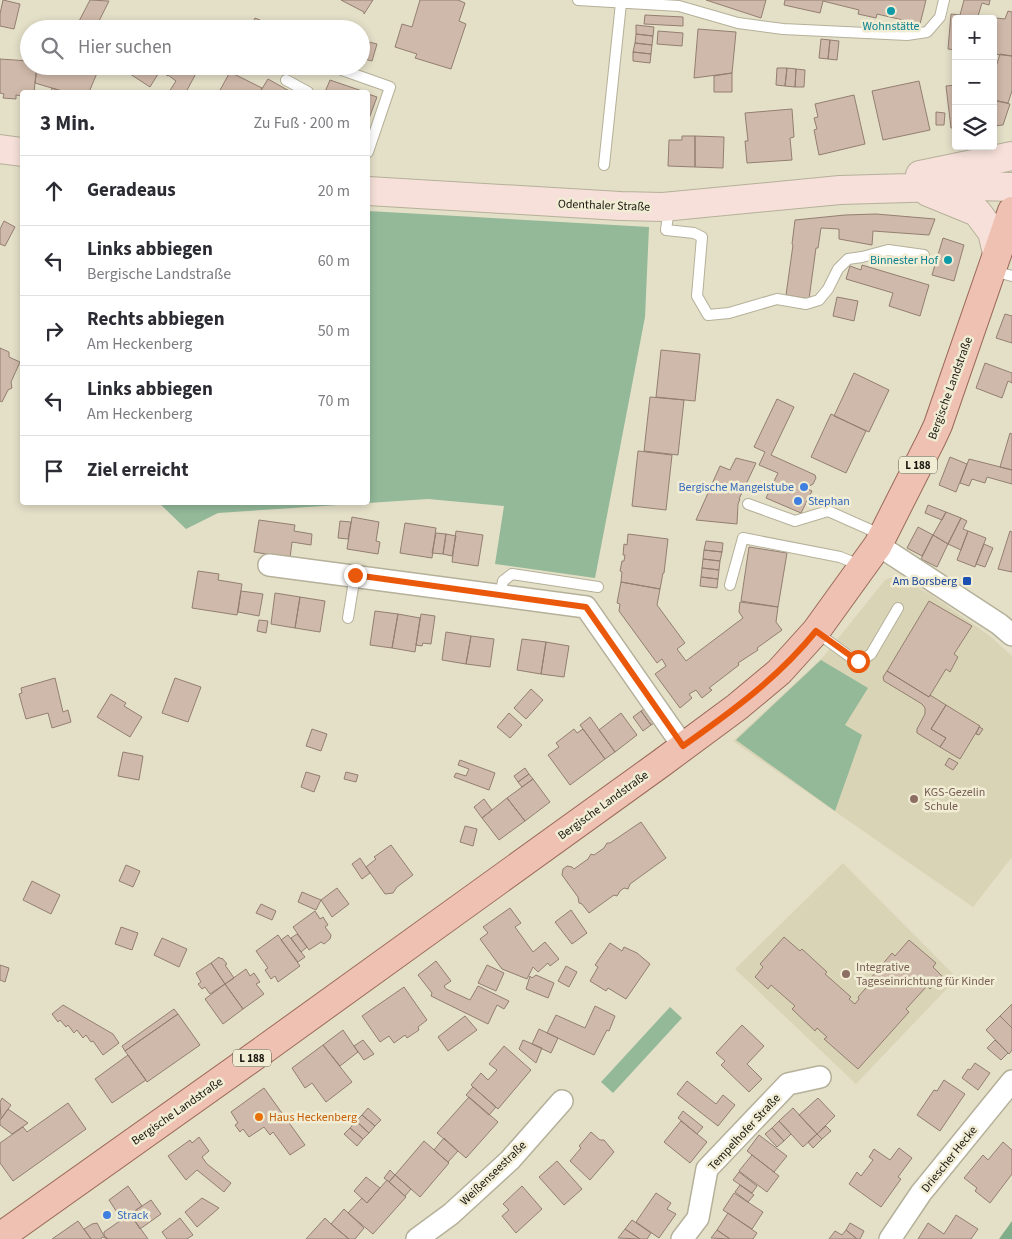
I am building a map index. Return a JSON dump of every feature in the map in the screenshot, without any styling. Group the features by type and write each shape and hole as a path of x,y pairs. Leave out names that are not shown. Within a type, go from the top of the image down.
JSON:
{"main road":[{"path":"0,149 20,152"},
{"name":"Odenthaler Straße","path":"840,190 1012,156"},
{"name":"Odenthaler Straße","path":"370,191 620,206 670,207 840,190 977,186 1012,187"},
{"path":"920,189 977,212 992,232 1003,260"},
{"name":"Bergische Landstraße","path":"3,1228 418,939 737,707 779,672 816,631 874,549 938,425 1003,260 1012,211"}],"street":[{"path":"874,549 1008,624"},
{"path":"270,564 586,607 683,746"},
{"name":"Tempelhofer Straße","path":"682,1239 698,1218 707,1169 788,1084 820,1077"},
{"name":"Driescher Hecke","path":"890,1239 921,1193 1012,1081"},
{"name":"Weißenseestraße","path":"417,1239 451,1214 510,1160 562,1101"}],"lane":[{"path":"578,0 679,6 738,23 783,29 907,35 927,32 940,17 944,0"},
{"path":"604,165 621,3"},
{"path":"356,75 390,87 370,146"},
{"path":"286,80 304,90"},
{"path":"670,207 666,230 694,233 702,238 697,296 708,315 729,313 777,300 806,304 819,300 828,289 838,269 848,259 888,250 924,255"},
{"path":"748,504 795,521 828,511 874,549"},
{"path":"730,585 743,538 840,557 874,549"},
{"path":"500,595 503,580 512,574 598,587"},
{"path":"348,618 355,575"},
{"path":"816,631 858,661 871,654 898,608"}],"shaded area":[{"name":"KGS-Gezelin Schule","path":"895,576 930,594 990,636 1012,656 1012,857 973,907 733,741 824,656 885,580"},
{"name":"Integrative Tageseinrichtung für Kinder","path":"843,863 957,978 856,1084 735,969"}],"green space":[{"path":"370,211 649,227 645,317 595,578 495,564 504,506 428,499 370,503"},
{"path":"161,505 338,505 218,513 186,529"},
{"path":"821,660 868,688 845,725 862,735 835,811 736,740"},
{"path":"670,1007 682,1018 613,1093 601,1082"},
{"path":"1012,1221 1012,1239 999,1239"}],"building":[{"path":"3,0 20,4 14,29 0,26"},
{"path":"90,0 109,1 100,20 80,20"},
{"path":"341,0 373,0 364,14 364,12"},
{"path":"420,0 458,0 465,3 459,21 466,24 451,69 415,58 417,54 395,47 402,24 412,27"},
{"path":"706,0 766,0 761,18"},
{"name":"Wohnstätte","path":"785,0 926,0 920,24 877,14 876,18 858,14 859,10 823,1 820,13 784,5"},
{"path":"964,0 990,0 989,5 982,3 978,15 960,15"},
{"path":"1008,11 1012,12 1012,56 997,54 997,18 1005,19"},
{"path":"951,14 960,15 952,15 952,50 948,49"},
{"path":"645,15 683,17 683,26 644,24"},
{"path":"636,25 654,27 653,36 636,34"},
{"path":"698,29 736,32 732,73 694,78"},
{"path":"658,31 683,33 682,46 657,44"},
{"path":"636,34 653,36 652,45 635,43"},
{"path":"821,39 830,40 828,59 819,58"},
{"path":"830,40 839,41 837,60 828,59"},
{"path":"370,42 377,44 372,61 370,60"},
{"path":"635,43 652,45 651,54 633,52"},
{"path":"633,52 651,54 650,63 633,61"},
{"path":"1000,54 1012,56 1012,91 1008,103 997,101 997,63"},
{"path":"0,59 20,60 20,75 36,75 34,90 20,90 20,96 16,95 16,99 3,98 4,94 0,93"},
{"path":"777,68 787,68 785,86 776,85"},
{"path":"787,68 796,69 795,87 785,86"},
{"path":"796,69 805,70 804,87 795,87"},
{"path":"732,73 732,92 714,92 714,76"},
{"path":"36,75 96,75 90,90 58,90 35,83"},
{"path":"132,75 157,75 150,87"},
{"path":"168,75 195,75 187,90 170,90 176,81"},
{"path":"228,75 236,75 262,88 261,90 220,90"},
{"path":"268,79 287,90 261,90"},
{"path":"330,80 359,90 326,90"},
{"path":"919,81 930,130 883,140 872,91"},
{"path":"952,85 952,128 951,128 946,86"},
{"path":"370,95 377,97 370,116"},
{"path":"854,95 865,144 819,155 814,130 817,129 814,118 818,117 815,104"},
{"path":"997,101 1010,104 1003,125 997,126"},
{"path":"792,109 794,137 790,138 792,160 747,163 745,141 748,141 745,113"},
{"path":"936,112 945,113 944,125 936,125"},
{"path":"682,136 695,136 695,167 668,166 669,140 682,140"},
{"path":"695,136 724,137 723,168 695,167"},
{"path":"876,214 935,219 929,235 873,231 872,245 839,239 839,229 821,228 818,248 816,248 809,299 786,295 795,220"},
{"path":"4,221 15,227 5,246 0,244 0,229"},
{"name":"Binnester Hof","path":"943,238 964,245 954,281 932,275"},
{"path":"862,265 929,285 920,316 889,306 893,293 846,279 850,266 861,270"},
{"path":"837,297 858,301 854,321 833,316"},
{"path":"1005,314 1012,316 1012,343 996,338"},
{"path":"0,348 9,352 9,357 20,362 11,382 12,388 8,390 2,402 0,401"},
{"path":"661,350 700,354 695,401 656,397"},
{"path":"985,363 1012,373 1012,383 1008,381 1002,398 976,388"},
{"path":"854,373 889,390 869,432 834,416"},
{"path":"650,397 684,400 678,455 644,451"},
{"path":"777,399 794,407 771,455 815,475 816,478 813,484 806,488 812,491 801,513 766,498 778,473 759,465 765,452 754,447"},
{"path":"831,414 866,431 846,473 811,457"},
{"path":"1010,433 1012,434 1012,470 1000,467"},
{"path":"638,451 672,455 666,510 632,506"},
{"path":"950,457 967,464 956,492 939,485"},
{"path":"736,458 756,463 739,499 737,524 696,520 720,466 730,470"},
{"path":"969,459 1012,470 1012,484 987,477 985,483 972,479 969,486 960,483"},
{"path":"928,505 946,512 942,520 925,513"},
{"path":"946,512 961,518 948,544 933,535"},
{"path":"352,517 379,522 376,541 380,542 378,554 347,549"},
{"path":"961,518 967,521 963,529 968,531 961,550 948,544"},
{"path":"259,520 295,525 294,531 312,534 311,545 292,542 290,558 254,552"},
{"path":"340,521 351,522 348,539 338,538"},
{"path":"405,523 436,528 432,558 400,553"},
{"path":"918,527 933,535 922,556 907,548"},
{"path":"456,531 483,535 478,566 452,562"},
{"path":"968,531 986,538 975,567 957,560"},
{"path":"1010,531 1012,532 1012,572 998,569"},
{"path":"436,533 446,534 443,554 432,553"},
{"path":"446,534 456,536 452,556 443,554"},
{"path":"628,534 668,539 660,589 621,582 622,572 620,571 625,555 623,555 624,544 627,545"},
{"path":"933,535 948,544 937,567 921,559"},
{"path":"706,541 723,543 722,552 704,550"},
{"path":"984,544 993,548 985,567 976,564"},
{"path":"749,547 787,553 778,607 741,601"},
{"path":"704,550 722,552 720,561 703,559"},
{"path":"703,559 720,561 719,570 702,568"},
{"path":"702,568 719,570 718,579 701,577"},
{"path":"198,571 219,574 218,580 242,584 237,615 192,608"},
{"path":"701,577 718,579 717,588 700,586"},
{"path":"621,582 660,589 657,605 685,643 677,649 686,661 743,618 739,612 740,602 778,607 776,622 782,630 757,648 758,650 738,663 739,665 709,688 712,690 702,698 696,690 689,694 692,698 680,708 655,674 666,666 662,659 657,663 619,611 620,604 617,603"},
{"path":"241,591 263,594 259,616 238,612"},
{"path":"275,593 300,597 295,628 271,624"},
{"path":"300,597 325,601 320,632 295,628"},
{"path":"929,601 972,626 954,654 958,657 950,672 946,669 929,697 887,671"},
{"path":"375,611 398,614 392,648 370,645"},
{"path":"398,614 420,618 415,652 392,648"},
{"path":"421,614 435,616 431,644 423,643 422,646 416,645"},
{"path":"259,620 268,621 266,633 257,631"},
{"path":"446,632 471,636 466,664 442,660"},
{"path":"471,636 494,639 490,667 466,664"},
{"path":"522,639 546,642 541,674 517,670"},
{"path":"546,642 569,646 564,677 541,674"},
{"path":"887,671 929,697 930,695 946,705 931,729 946,738 940,747 917,733 917,729 925,714 925,708 922,704 884,681 883,677"},
{"path":"55,678 63,712 68,710 71,722 52,728 48,713 26,719 19,694 22,693 21,688"},
{"path":"175,678 201,687 188,722 162,713"},
{"path":"531,689 543,700 526,719 514,708"},
{"path":"111,694 126,703 124,706 142,717 130,737 97,717"},
{"path":"946,705 980,726 960,759 940,747 946,738 931,729"},
{"path":"648,706 659,720 651,725 641,711"},
{"path":"641,711 651,725 643,731 633,717"},
{"path":"509,713 522,725 510,738 497,727"},
{"path":"621,713 637,735 615,752 599,730"},
{"path":"590,717 615,752 605,759 580,725"},
{"path":"979,727 983,729 979,735 976,734"},
{"path":"312,729 327,734 321,751 306,746"},
{"path":"574,729 577,733 583,729 605,759 570,785 548,755 559,747 556,743"},
{"path":"123,752 143,756 139,780 118,776"},
{"path":"949,758 958,763 953,770 945,765"},
{"path":"460,760 495,773 489,790 454,777 456,773 466,776 469,769 458,765"},
{"path":"525,768 529,774 518,782 514,776"},
{"path":"306,772 320,776 314,792 301,787"},
{"path":"346,772 358,775 356,782 344,779"},
{"path":"529,774 533,779 522,787 518,782"},
{"path":"533,779 550,802 525,821 507,798"},
{"path":"507,798 525,821 499,840 482,818"},
{"path":"484,799 492,810 482,818 474,807"},
{"path":"641,822 666,858 630,884 628,889 624,888 617,896 614,895 589,913 579,903 578,897 562,875 563,869 567,866 574,869 588,859 591,854 594,855 604,848 607,843 610,843"},
{"path":"465,826 477,829 473,846 460,842"},
{"path":"391,845 413,875 397,887 393,893 385,894 366,867 376,859 374,857"},
{"path":"360,858 370,873 362,879 352,864"},
{"path":"126,865 140,871 133,887 119,881"},
{"path":"32,881 60,895 51,914 23,900"},
{"path":"337,888 349,904 332,917 321,900"},
{"path":"302,892 321,900 316,910 298,902"},
{"path":"261,904 276,911 272,920 256,913"},
{"path":"510,908 521,923 515,927 533,952 545,942 559,959 550,966 548,963 538,972 533,967 527,979 502,969 480,939 488,933 483,927"},
{"path":"571,910 587,933 572,944 555,922"},
{"path":"315,911 320,919 323,917 328,925 325,927 331,935 330,939 324,944 321,942 309,950 293,927"},
{"path":"121,927 138,933 132,950 115,944"},
{"path":"297,934 307,947 301,952 291,938"},
{"path":"278,935 300,966 278,982 275,976 271,979 265,970 268,968 256,951"},
{"path":"288,935 305,957 298,962 281,940"},
{"path":"784,937 800,951 802,949 827,972 825,974 851,997 849,999 855,1004 859,999 858,997 872,981 870,979 892,953 895,956 909,940 936,963 933,967 942,976 930,989 927,986 906,1009 909,1012 858,1069 824,1039 827,1037 817,1028 815,1031 792,1009 795,1006 771,985 768,989 755,977 763,967 760,964"},
{"path":"162,938 187,949 179,967 154,955"},
{"path":"610,943 622,951 624,947 637,953 650,964 626,999 608,988 606,991 590,981 598,967 595,965"},
{"path":"219,957 227,964 225,965 234,978 225,984 211,963"},
{"path":"436,961 451,981 444,986 446,989 470,1000 478,986 509,1001 504,1009 497,1005 488,1024 431,996 432,993 418,975"},
{"path":"211,963 225,984 210,994 205,987 202,989 198,984 201,982 196,973"},
{"path":"0,965 9,968 5,982 0,980"},
{"path":"487,965 504,973 496,991 478,983"},
{"path":"566,966 577,972 569,987 558,981"},
{"path":"246,969 250,976 254,973 260,982 256,984 264,994 243,1009 225,984"},
{"path":"536,975 554,983 548,998 526,989 530,976 532,978"},
{"path":"225,984 243,1009 223,1024 205,999"},
{"path":"404,987 427,1020 418,1027 419,1030 407,1038 405,1035 394,1043 389,1036 380,1042 362,1016"},
{"path":"1012,1004 1012,1028 1000,1016"},
{"path":"63,1005 113,1034 119,1043 103,1055 86,1035 83,1038 77,1030 74,1033 68,1025 66,1027 60,1020 58,1022 52,1014"},
{"path":"595,1006 615,1016 609,1031 607,1030 594,1055 547,1033 556,1015 585,1028"},
{"path":"174,1009 178,1014 125,1051 122,1046"},
{"path":"178,1014 200,1045 147,1082 125,1051"},
{"path":"465,1016 477,1030 448,1051 438,1037"},
{"path":"1000,1016 1012,1028 1012,1050 1009,1054 986,1030"},
{"path":"742,1025 764,1046 747,1064 762,1079 749,1092 721,1065 725,1061 716,1053"},
{"path":"539,1029 558,1038 551,1053 532,1044"},
{"path":"343,1030 358,1052 340,1066 323,1045"},
{"path":"363,1040 374,1054 364,1060 354,1046"},
{"path":"523,1040 542,1048 536,1063 519,1049"},
{"path":"995,1040 1008,1053 1001,1060 987,1048"},
{"path":"323,1045 352,1082 326,1102 312,1083 305,1088 292,1068"},
{"path":"504,1046 531,1070 498,1109 471,1085 481,1073 488,1080 497,1070 489,1064"},
{"path":"128,1055 146,1080 112,1103 95,1079"},
{"path":"975,1063 990,1073 978,1090 962,1078"},
{"path":"944,1080 965,1094 940,1131 917,1115 934,1090 937,1091"},
{"path":"687,1081 716,1104 723,1095 735,1105 718,1126 677,1094"},
{"path":"473,1087 496,1107 489,1115 466,1095"},
{"name":"Haus Heckenberg","path":"264,1088 305,1145 290,1155 273,1132 270,1135 264,1127 249,1137 243,1129 240,1132 235,1125 238,1123 231,1112"},
{"path":"469,1097 498,1122 466,1158 437,1133"},
{"path":"2,1098 11,1105 1,1119 0,1102"},
{"path":"818,1098 835,1116 817,1134 799,1115"},
{"path":"68,1103 86,1129 13,1181 0,1163 0,1143 23,1127 27,1132"},
{"path":"368,1108 381,1120 375,1126 362,1115"},
{"path":"793,1108 817,1134 803,1147 779,1121"},
{"path":"8,1109 28,1123 12,1134 0,1125 0,1120"},
{"path":"683,1111 703,1127 697,1134 678,1118"},
{"path":"362,1115 375,1126 369,1133 356,1121"},
{"path":"356,1121 369,1133 363,1139 350,1128"},
{"path":"681,1121 707,1142 690,1163 664,1142"},
{"path":"779,1121 791,1134 784,1141 772,1128"},
{"path":"826,1126 831,1131 822,1139 817,1134"},
{"path":"350,1128 363,1139 357,1146 344,1134"},
{"path":"772,1128 784,1141 777,1147 765,1134"},
{"path":"591,1132 600,1140 604,1140 614,1152 590,1180 570,1161 581,1148 579,1146"},
{"path":"817,1134 822,1139 813,1148 808,1142"},
{"path":"759,1135 787,1156 774,1172 747,1151"},
{"path":"199,1137 209,1151 202,1157 207,1164 231,1183 224,1192 197,1170 186,1180 168,1156 190,1140 192,1143"},
{"path":"444,1138 458,1151 448,1162 434,1150"},
{"path":"424,1141 449,1163 420,1197 395,1175"},
{"path":"1003,1142 1012,1150 1012,1174 990,1203 975,1191 977,1188 964,1178 983,1155 988,1160"},
{"path":"899,1148 912,1158 898,1177 901,1179 881,1207 849,1184 857,1172 861,1176 873,1160 869,1157 874,1149 890,1160"},
{"path":"752,1155 779,1176 767,1192 739,1171"},
{"path":"557,1161 582,1189 564,1205 539,1177"},
{"path":"390,1170 395,1175 389,1182 384,1178"},
{"path":"739,1172 757,1186 752,1193 733,1180"},
{"path":"395,1175 411,1189 405,1196 389,1182"},
{"path":"366,1177 380,1188 367,1203 354,1191"},
{"path":"387,1180 406,1197 373,1234 348,1213 362,1198 367,1203"},
{"path":"740,1185 754,1195 748,1202 735,1192"},
{"path":"128,1186 142,1206 122,1220 109,1200"},
{"path":"522,1186 542,1209 516,1233 502,1216 509,1210 503,1204"},
{"path":"656,1193 671,1203 667,1209 676,1214 659,1238 636,1222"},
{"path":"734,1193 763,1212 752,1229 723,1210"},
{"path":"202,1198 219,1208 197,1227 185,1212"},
{"path":"151,1200 161,1214 140,1229 130,1214"},
{"path":"344,1209 364,1228 355,1239 349,1239 331,1224"},
{"path":"728,1213 757,1233 753,1239 730,1239 717,1230"},
{"path":"130,1214 148,1239 108,1239 104,1236 104,1232"},
{"path":"956,1215 978,1229 971,1239 918,1239 928,1223 944,1234"},
{"path":"180,1218 193,1235 187,1239 167,1239 162,1232"},
{"path":"325,1218 331,1224 349,1239 306,1239"},
{"path":"632,1220 651,1233 647,1239 640,1239 625,1229"},
{"path":"78,1221 91,1239 52,1239"},
{"path":"97,1223 104,1236 108,1239 102,1237 101,1239 91,1239 84,1229"},
{"path":"850,1223 864,1231 860,1239 857,1239 846,1230"},
{"path":"625,1229 640,1239 618,1238"},
{"path":"717,1230 730,1239 711,1238"},
{"path":"846,1230 857,1239 829,1239 835,1231 842,1235"}],"place":[{"name":"Wohnstätte","path":"891,11"},
{"name":"Binnester Hof","path":"948,260"},
{"name":"Bergische Mangelstube","path":"804,487"},
{"name":"Stephan","path":"798,501"},
{"name":"Am Borsberg","path":"967,581"},
{"name":"KGS-Gezelin Schule","path":"914,799"},
{"name":"Integrative Tageseinrichtung für Kinder","path":"846,974"},
{"name":"Haus Heckenberg","path":"259,1117"},
{"name":"Strack","path":"107,1215"}],"route":[{"path":"355,575 586,607 683,746 737,707 779,672 816,631 858,661"}]}
